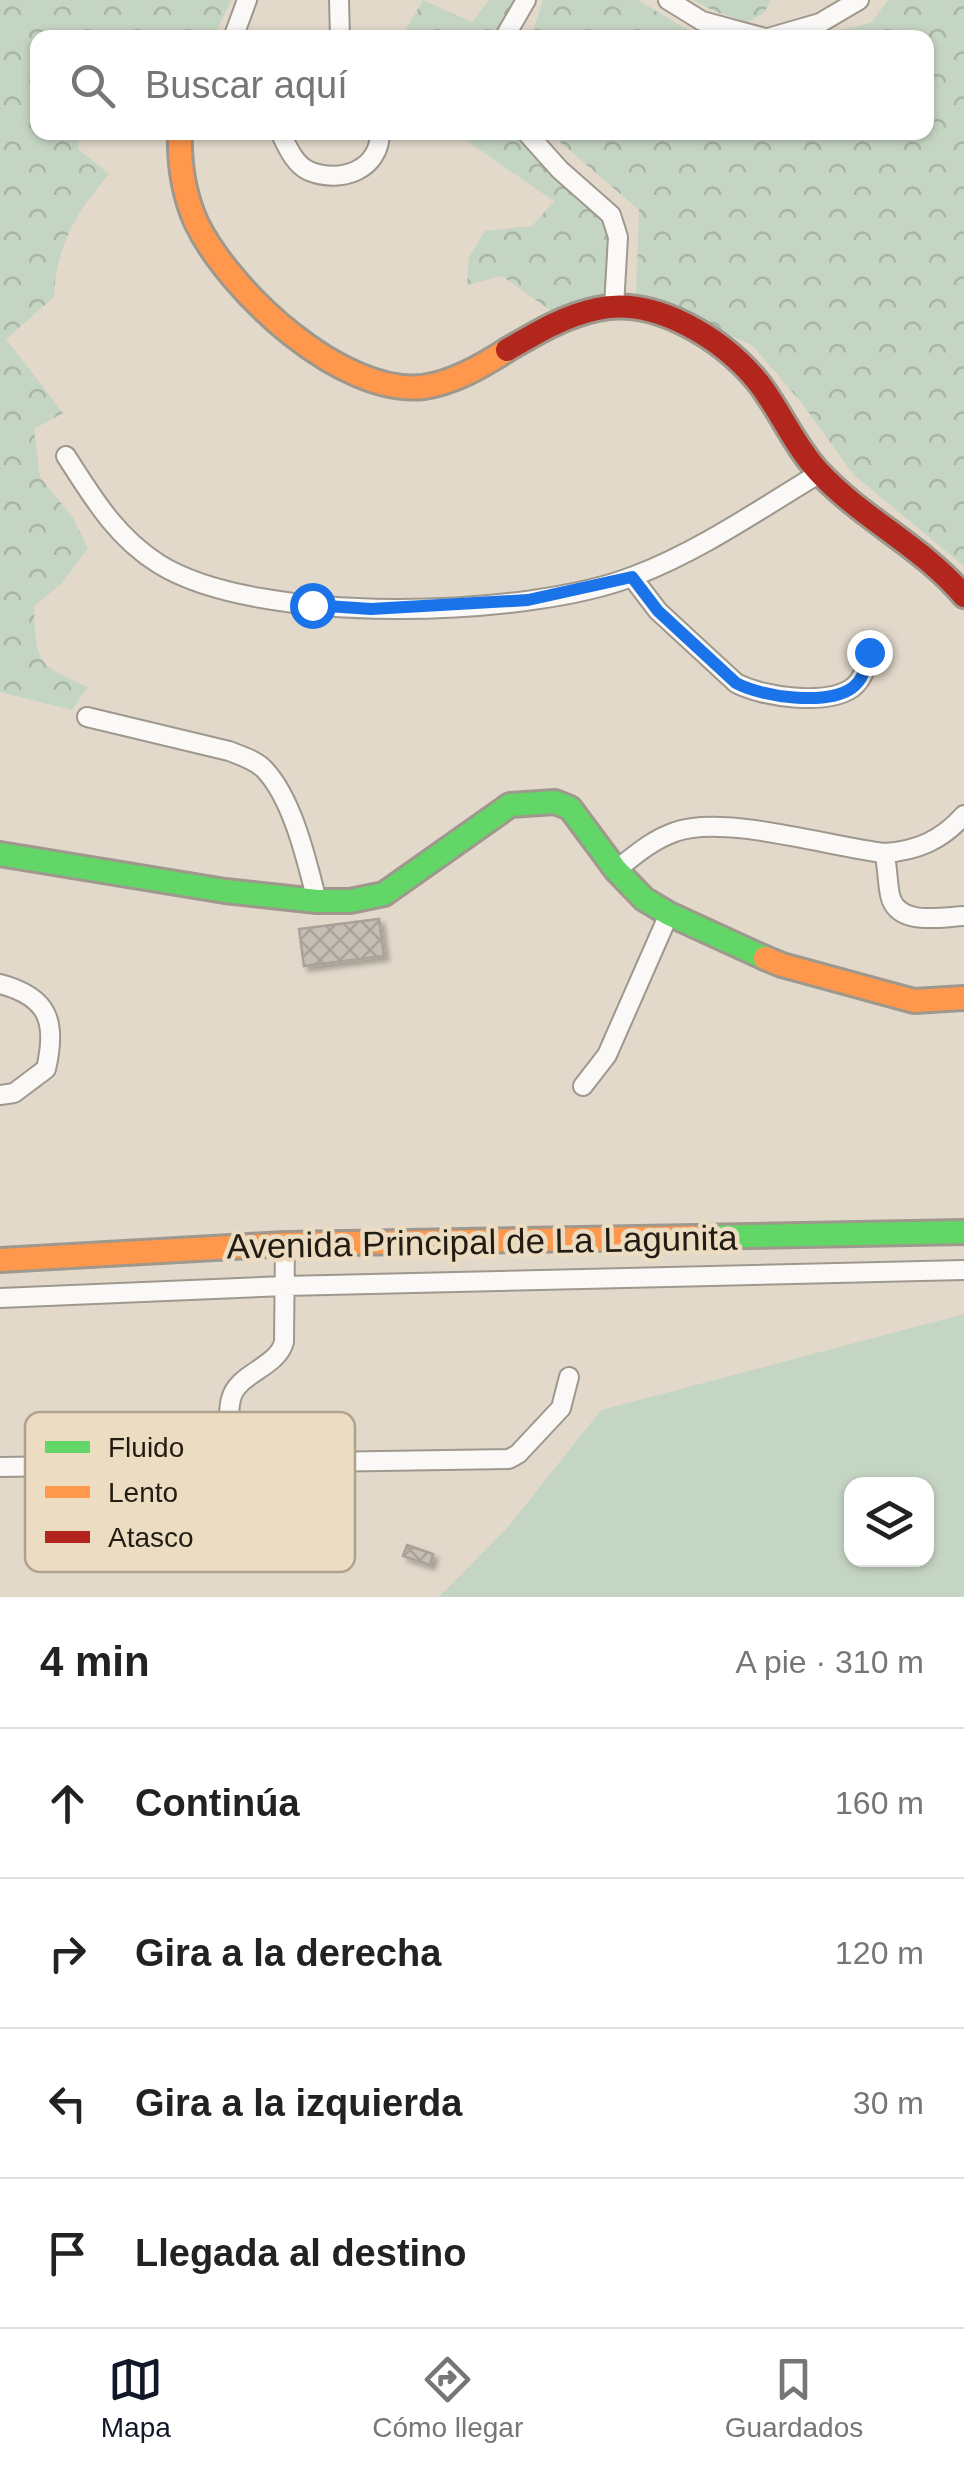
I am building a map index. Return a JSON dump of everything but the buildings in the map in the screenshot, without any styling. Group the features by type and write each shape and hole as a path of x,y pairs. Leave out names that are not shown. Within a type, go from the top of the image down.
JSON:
{"street":[{"path":"235,30 247,0"},
{"path":"340,0 340,30"},
{"path":"509,30 526,0"},
{"path":"668,0 702,21 736,30"},
{"path":"795,30 820,23 858,0"},
{"path":"180,140 179,166 188,208 218,259 246,291 302,342 344,372 397,386 435,385 478,370 528,336 586,311 614,306 642,309 668,318 716,340 736,355 754,374 820,473 939,566 964,596"},
{"path":"285,140 298,163 309,171 328,175 345,174 372,162 378,154 379,140"},
{"path":"533,140 611,215 618,237 614,306"},
{"path":"66,456 124,538 160,565 220,592 312,605 404,608 528,600 632,577 696,547 820,473"},
{"path":"632,577 658,611 736,683 750,690 799,697 840,694 864,674 869,652"},
{"path":"87,717 229,751 265,770 302,838 317,901"},
{"path":"0,854 226,891 350,901 384,894 510,805 534,800 555,802 570,808 616,870 644,899 669,914 782,966 914,1001 964,998"},
{"path":"616,870 649,844 678,830 728,827 884,853 903,852 938,838 964,815"},
{"path":"884,853 890,898 904,914 916,919 964,916"},
{"path":"583,1086 608,1055 669,914"},
{"path":"0,984 24,990 47,1011 53,1041 46,1070 14,1092 0,1095"},
{"name":"Avenida Principal de La Lagunita","path":"0,1260 286,1244 964,1232"},
{"path":"231,1412 230,1400 237,1387 281,1352 286,1244"},
{"name":"Avenida Principal de La Lagunita","path":"0,1298 285,1286 964,1270"},
{"path":"355,1461 509,1459 562,1408 569,1376"},
{"path":"0,1467 25,1467"}],"green space":[{"path":"0,0 232,0 217,30 30,30 30,140 79,140 78,149 109,174 70,231 59,261 54,297 6,339 63,413 34,429 40,477 73,518 88,548 61,584 34,606 38,651 58,673 88,687 72,710 0,692"},
{"path":"423,0 472,22 489,0 518,0 503,30 406,30"},
{"path":"543,0 638,0 687,30 533,30"},
{"path":"693,0 771,0 764,13 748,22"},
{"path":"888,0 964,0 964,566 853,474 801,402 752,345 636,295 639,210 559,140 934,140 934,30 840,30 871,23"},
{"path":"465,140 522,140 560,181 614,222 611,309 560,317 502,276 467,285 469,257 485,231 532,226 554,201"},
{"path":"964,1314 964,1597 439,1597 508,1527 601,1410"}],"traffic: fast":[{"path":"0,854 225,891 350,901 384,894 510,805 555,802 570,808 616,870 644,899 765,958"},
{"path":"696,1237 964,1232"}],"traffic: slow":[{"path":"180,140 188,200 212,249 261,307 324,357 358,375 391,385 423,387 456,378 507,350"},
{"path":"765,958 914,1001 964,998"},
{"path":"0,1260 285,1244 696,1237"}],"traffic: jam":[{"path":"507,350 540,331 597,309 642,309 686,324 726,351 758,382 809,461 835,488 930,562 964,596"}],"route":[{"path":"312,605 371,609 528,600 632,577 658,611 736,683 750,690 799,697 840,694 864,674 869,652"}]}
